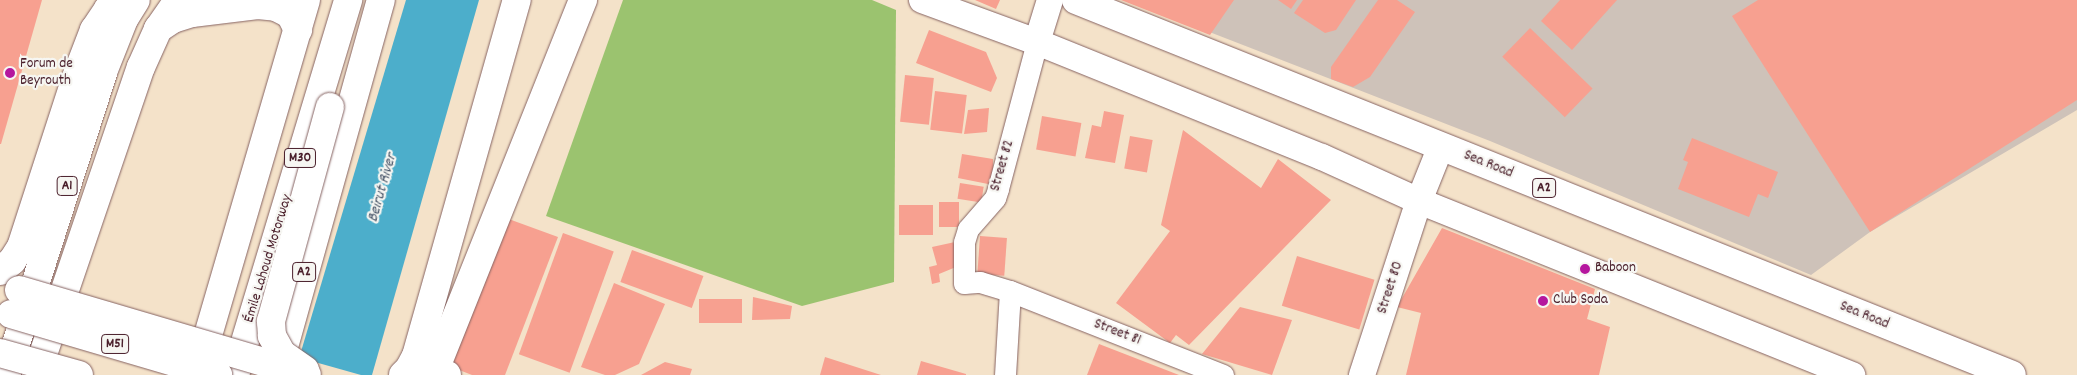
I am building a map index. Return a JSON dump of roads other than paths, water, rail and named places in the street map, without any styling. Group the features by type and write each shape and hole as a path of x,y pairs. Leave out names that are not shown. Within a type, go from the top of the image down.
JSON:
{"main road":[{"path":"0,271 12,261 21,247 79,69 94,30 108,9 120,0"},
{"name":"A1","path":"6,375 104,72 124,19 136,0"},
{"name":"A1","path":"36,375 141,66 158,29 178,0"},
{"name":"M30","path":"196,375 306,0"},
{"name":"Émile Lahoud Motorway","path":"231,371 348,0"},
{"path":"316,375 296,366 282,354 272,336 271,321 341,69 353,15 354,0"},
{"name":"A2","path":"276,375 332,168 381,0"},
{"path":"403,375 409,370 416,356 517,0"},
{"path":"437,374 583,0"},
{"name":"Sea Road","path":"1076,0 2012,375"},
{"path":"158,29 173,19 192,13 258,5 276,7 290,14 298,30"},
{"path":"8,300 307,375"},
{"name":"M51","path":"8,300 231,371"},
{"path":"0,353 79,375"},
{"path":"0,371 17,375"},
{"path":"231,371 276,375"}],"street":[{"path":"922,0 1036,42 1322,157 1419,201 1852,375"},
{"path":"1036,42 1050,0"},
{"name":"Street 82","path":"964,283 964,242 968,229 995,198 1036,42"},
{"name":"Street 80","path":"1362,375 1419,201 1441,146"},
{"name":"Street 81","path":"964,283 980,282 1010,291 1224,375"},
{"path":"1005,375 1010,291"}],"water":[{"name":"Beirut River","path":"406,0 479,0 372,375 294,375"}],"place":[{"name":"Forum de Beyrouth","path":"10,73"},
{"name":"Baboon","path":"1585,269"},
{"name":"Club Soda","path":"1543,301"}]}
